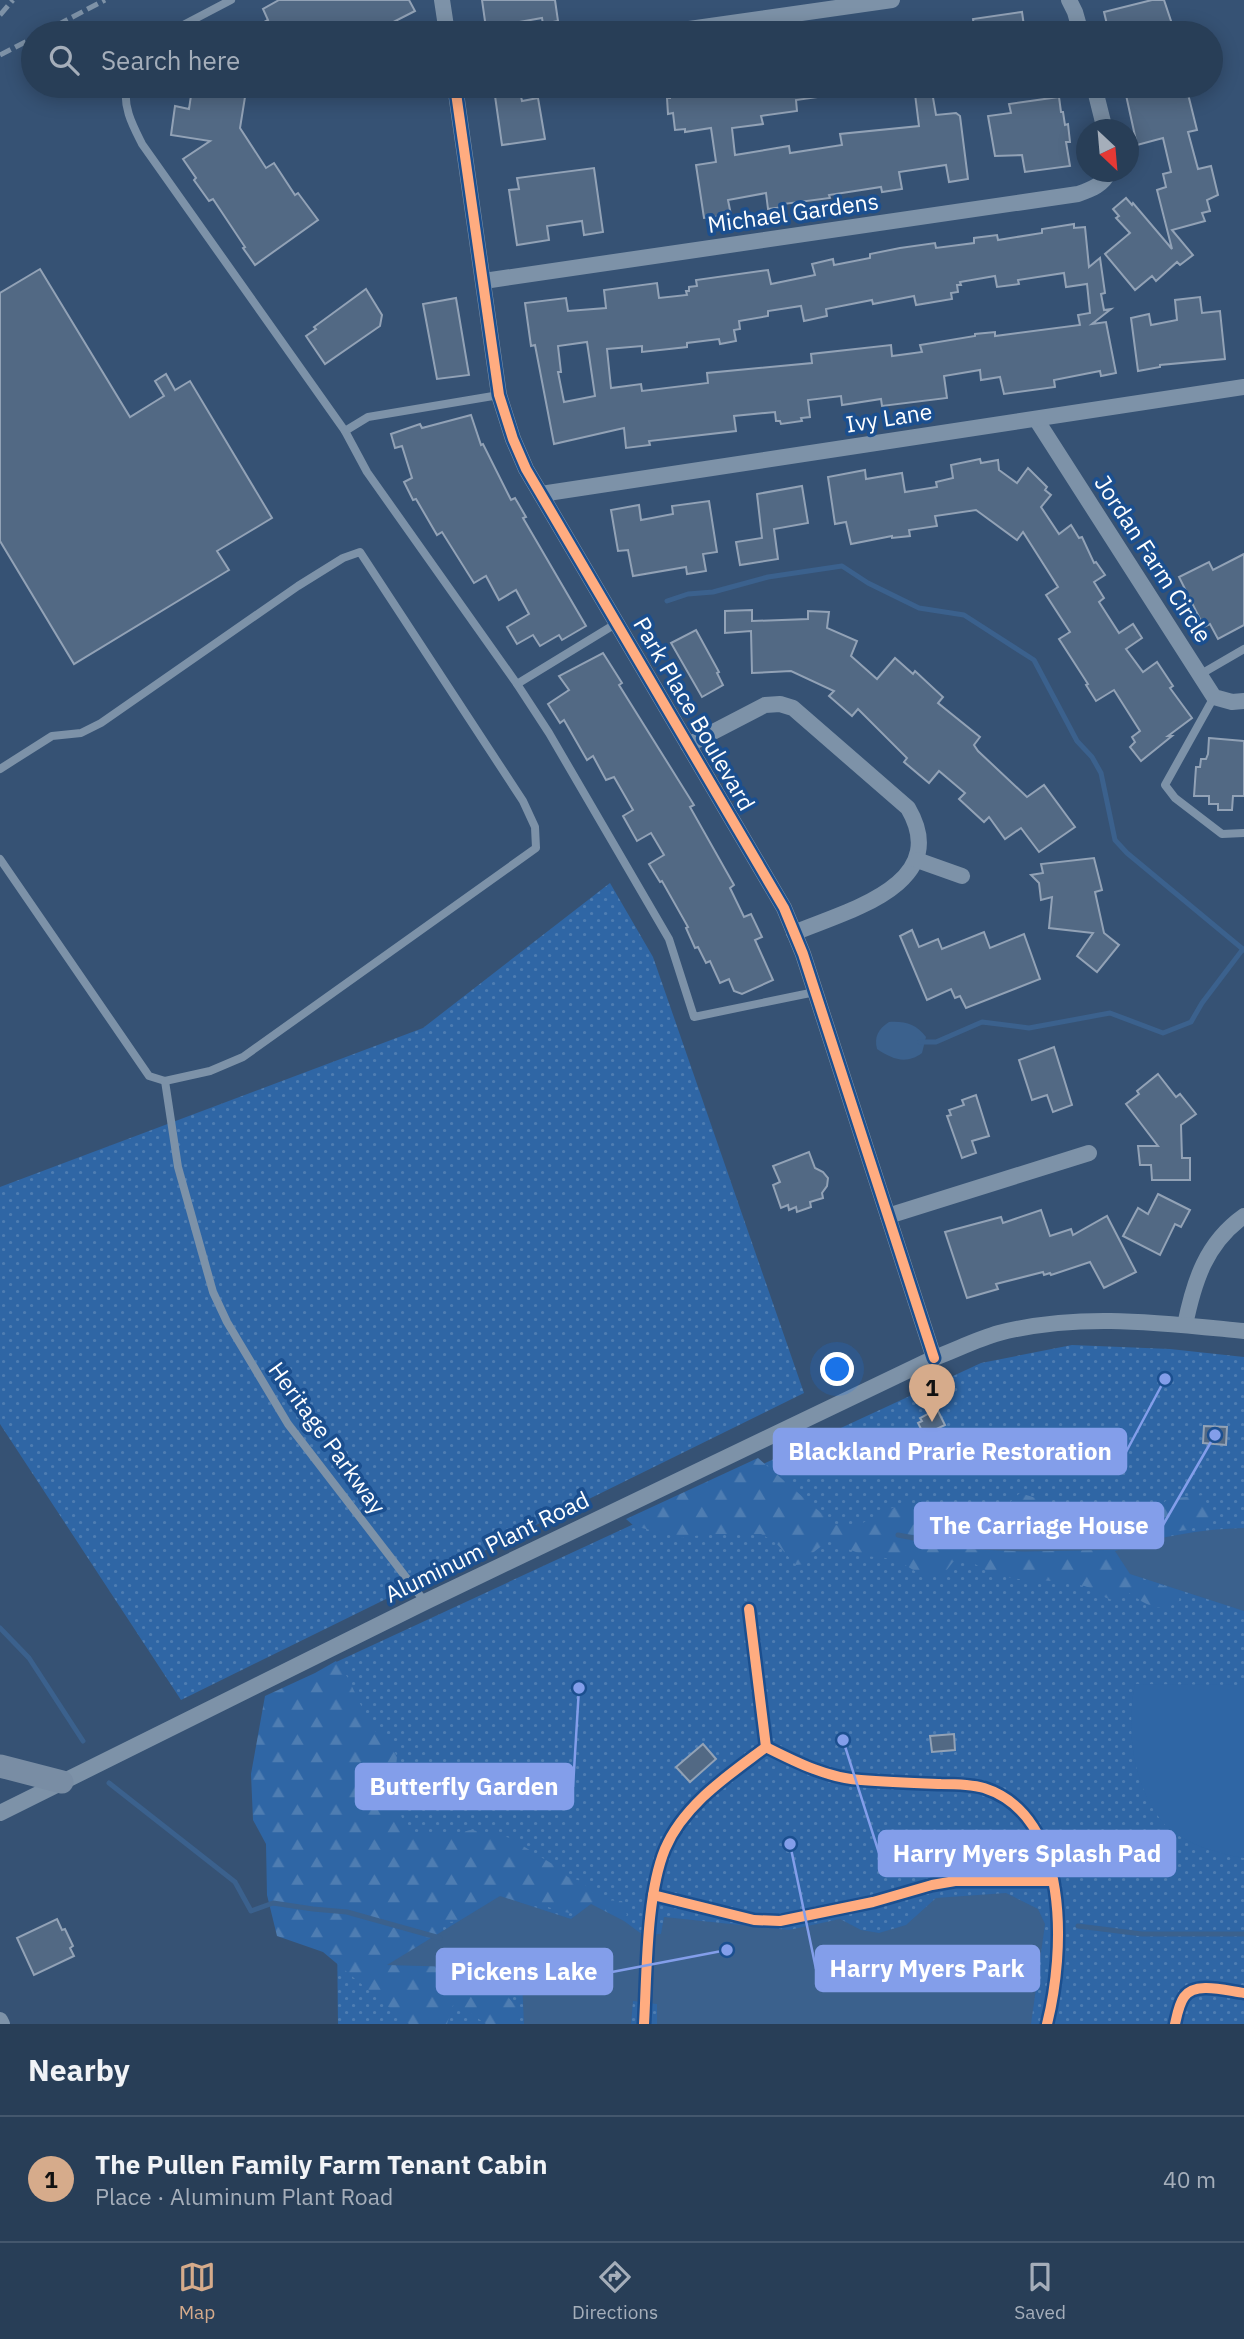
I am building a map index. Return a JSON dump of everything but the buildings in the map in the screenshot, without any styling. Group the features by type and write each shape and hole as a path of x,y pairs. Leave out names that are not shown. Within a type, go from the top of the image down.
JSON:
{"street":[{"path":"442,0 445,21"},
{"path":"745,21 891,0"},
{"path":"1069,0 1078,21"},
{"name":"Park Place Boulevard","path":"458,98 499,395 513,439 526,469 783,908 815,992 934,1358"},
{"path":"1097,98 1102,119"},
{"name":"Michael Gardens","path":"484,281 1078,194 1093,189 1101,182"},
{"name":"Ivy Lane","path":"541,494 1244,387"},
{"name":"Jordan Farm Circle","path":"1036,419 1214,697"},
{"path":"1214,697 1232,702 1244,701"},
{"path":"688,745 765,705 780,704 793,708 908,808 920,838 917,860 900,884 872,900 794,933"},
{"path":"917,860 961,876"},
{"path":"888,1216 1089,1153"},
{"path":"1185,1325 1191,1295 1206,1256 1230,1226 1244,1216"},
{"name":"Aluminum Plant Road","path":"0,1813 425,1602 934,1358 999,1334 1061,1322 1129,1320 1244,1331"},
{"path":"0,1766 62,1782"}],"lane":[{"path":"191,21 231,0"},
{"path":"126,98 130,119 142,144 345,430 367,472 549,733 669,939 694,1017 815,992"},
{"path":"345,430 368,417 499,395"},
{"path":"0,769 52,736 81,733 101,723 298,586 343,558 360,552 523,801 535,827 536,848 243,1057 210,1071 164,1081 149,1076 0,859"},
{"path":"517,684 617,623"},
{"path":"1200,674 1244,649"},
{"path":"1214,697 1165,785 1175,798 1222,834 1244,833"},
{"name":"Heritage Parkway","path":"164,1081 178,1167 213,1292 227,1322 288,1424 425,1602"}],"green space":[{"path":"610,883 653,957 804,1393 181,1700 0,1424 0,1187 423,1028"},
{"path":"1072,1345 1170,1349 1244,1357 1244,2024 338,2024 334,1663 981,1363"},
{"path":"758,1458 835,1525 856,1527 881,1512 906,1503 951,1509 981,1507 999,1512 1020,1493 1118,1524 1146,1517 1168,1499 1204,1495 1212,1520 1187,1530 1125,1545 1125,1564 1131,1574 1180,1593 1179,1601 1160,1608 1129,1593 1113,1600 1084,1586 1007,1577 966,1561 953,1562 938,1576 925,1577 895,1559 866,1556 828,1541 810,1555 806,1564 796,1565 776,1543 761,1534 707,1534 682,1538 634,1526 626,1519"},
{"path":"336,1661 348,1678 372,1729 389,1740 397,1757 393,1794 406,1829 425,1835 450,1836 470,1830 510,1838 554,1865 568,1877 581,1881 601,1900 622,1901 627,1915 619,1922 559,1911 535,1902 515,1910 468,1921 446,1922 437,1938 452,1960 468,1968 488,1969 503,1981 507,1996 517,2007 521,2024 486,2024 454,2002 447,2024 409,2024 323,1952 277,1936 267,1895 266,1844 253,1820 251,1774 265,1696"},
{"path":"1135,1684 1244,1685 1244,1858 1210,1850 1188,1841 1169,1828 1151,1805 1143,1789 1134,1755 1131,1719"}],"shaded area":[{"path":"889,1022 910,1024 918,1029 926,1037 922,1053 905,1060 888,1056 877,1049 878,1034"},
{"path":"1244,1528 1244,1611 1130,1574 1115,1551 1179,1535"},
{"path":"1006,1893 1038,1909 1045,1924 1031,2024 657,2024 657,2004 633,2001 631,2024 524,2024 522,1981 492,1968 387,1965 500,1896 571,1919 591,1904 624,1921 643,1935 661,1934 664,1917 789,1930 840,1919 861,1930 879,1933 906,1925 936,1898"}],"waterway":[{"path":"667,601 768,577 842,566 868,583 919,608 964,615 1034,660 1077,741 1092,757 1101,773 1115,840 1127,853 1244,950"},
{"path":"920,1042 936,1042 982,1022 1029,1028 1110,1013 1163,1033 1191,1022 1243,949"},
{"path":"898,1535 956,1546 1024,1549 1131,1547"},
{"path":"0,1628 29,1658 83,1741"},
{"path":"109,1783 235,1882 251,1911 273,1903 347,1912 440,1938"},
{"path":"1078,1926 1142,1934 1244,1934"}],"railway":[{"path":"0,15 13,0"},
{"path":"65,21 105,0"},
{"path":"0,55 21,44"}],"cycle path":[{"path":"457,98 499,395 513,439 526,469 784,908 803,954 934,1358"},
{"path":"749,1609 766,1747"},
{"path":"644,2024 651,1911 665,1849 673,1833 696,1804 766,1747 800,1764 848,1779 973,1786 984,1788 1012,1803 1033,1827 1047,1856 1055,1890 1057,1961 1047,2024"},
{"path":"653,1895 754,1920 780,1921 873,1902 955,1881 1053,1881"},
{"path":"1175,2024 1181,2003 1189,1992 1212,1988 1244,1993"}],"place":[{"name":"Blackland Prarie Restoration","path":"1165,1379"},
{"name":"The Pullen Family Farm Tenant Cabin","path":"932,1422"},
{"name":"The Carriage House","path":"1215,1435"},
{"name":"Butterfly Garden","path":"579,1688"},
{"name":"Harry Myers Splash Pad","path":"843,1740"},
{"name":"Harry Myers Park","path":"790,1844"},
{"name":"Pickens Lake","path":"727,1950"}]}
